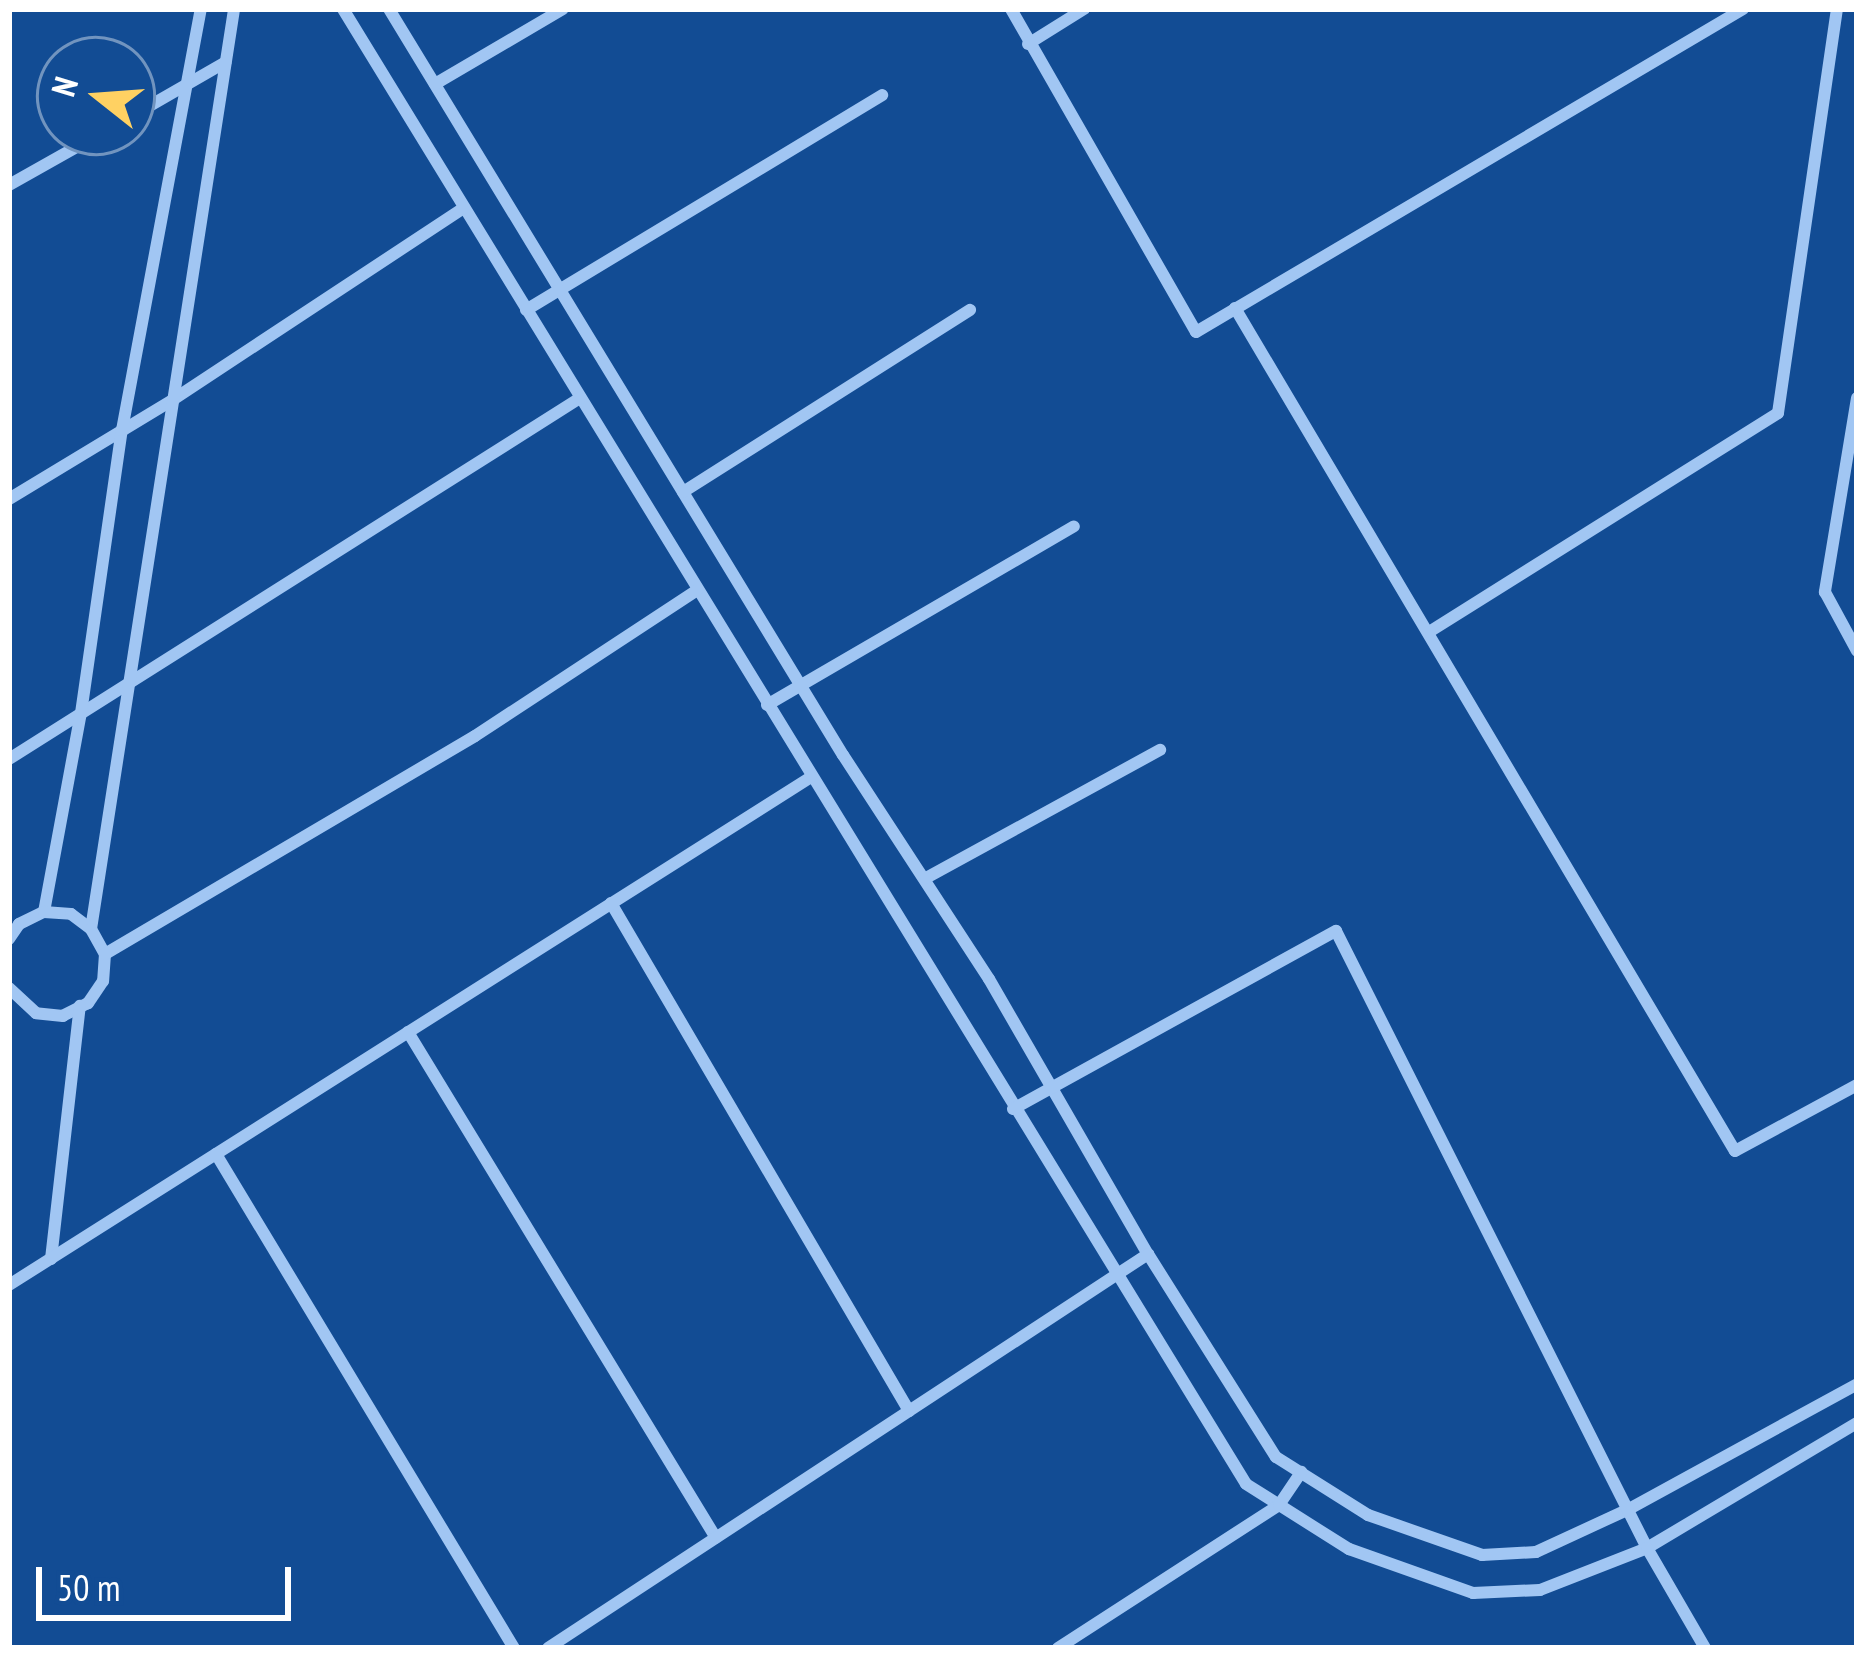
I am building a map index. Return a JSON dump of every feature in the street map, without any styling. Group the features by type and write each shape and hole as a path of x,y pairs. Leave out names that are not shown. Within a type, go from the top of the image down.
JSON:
{"street":[{"path":"44,912 81,712 122,430 201,9"},
{"path":"92,929 234,9"},
{"path":"343,9 1114,1276 1246,1484 1348,1549 1473,1593 1540,1590 1647,1548 1857,1423"},
{"path":"389,9 801,685 926,878 1148,1254 1276,1457 1368,1515 1483,1555 1536,1552 1629,1508 1857,1384"},
{"path":"435,84 563,9"},
{"path":"1011,9 1196,332 1743,9"},
{"path":"1028,44 1084,9"},
{"path":"1429,632 1778,412 1837,9"},
{"path":"156,102 226,62"},
{"path":"526,310 881,95"},
{"path":"9,185 60,156"},
{"path":"9,499 174,399 464,208"},
{"path":"1235,308 1735,1151 1857,1084"},
{"path":"683,492 970,310"},
{"path":"9,759 580,398"},
{"path":"1857,398 1826,592 1857,651"},
{"path":"766,705 1074,526"},
{"path":"105,954 455,748 697,590"},
{"path":"926,878 1160,750"},
{"path":"9,1286 811,777"},
{"path":"611,903 909,1411"},
{"path":"9,939 19,924 44,912 70,914 92,929 105,954 103,981 80,1006 63,1016 36,1013 9,988"},
{"path":"1013,1109 1336,931 1647,1548 1705,1648"},
{"path":"51,1258 80,1006"},
{"path":"408,1032 716,1538"},
{"path":"217,1154 514,1648"},
{"path":"548,1648 1148,1254"},
{"path":"1058,1648 1279,1505 1301,1472"}]}
